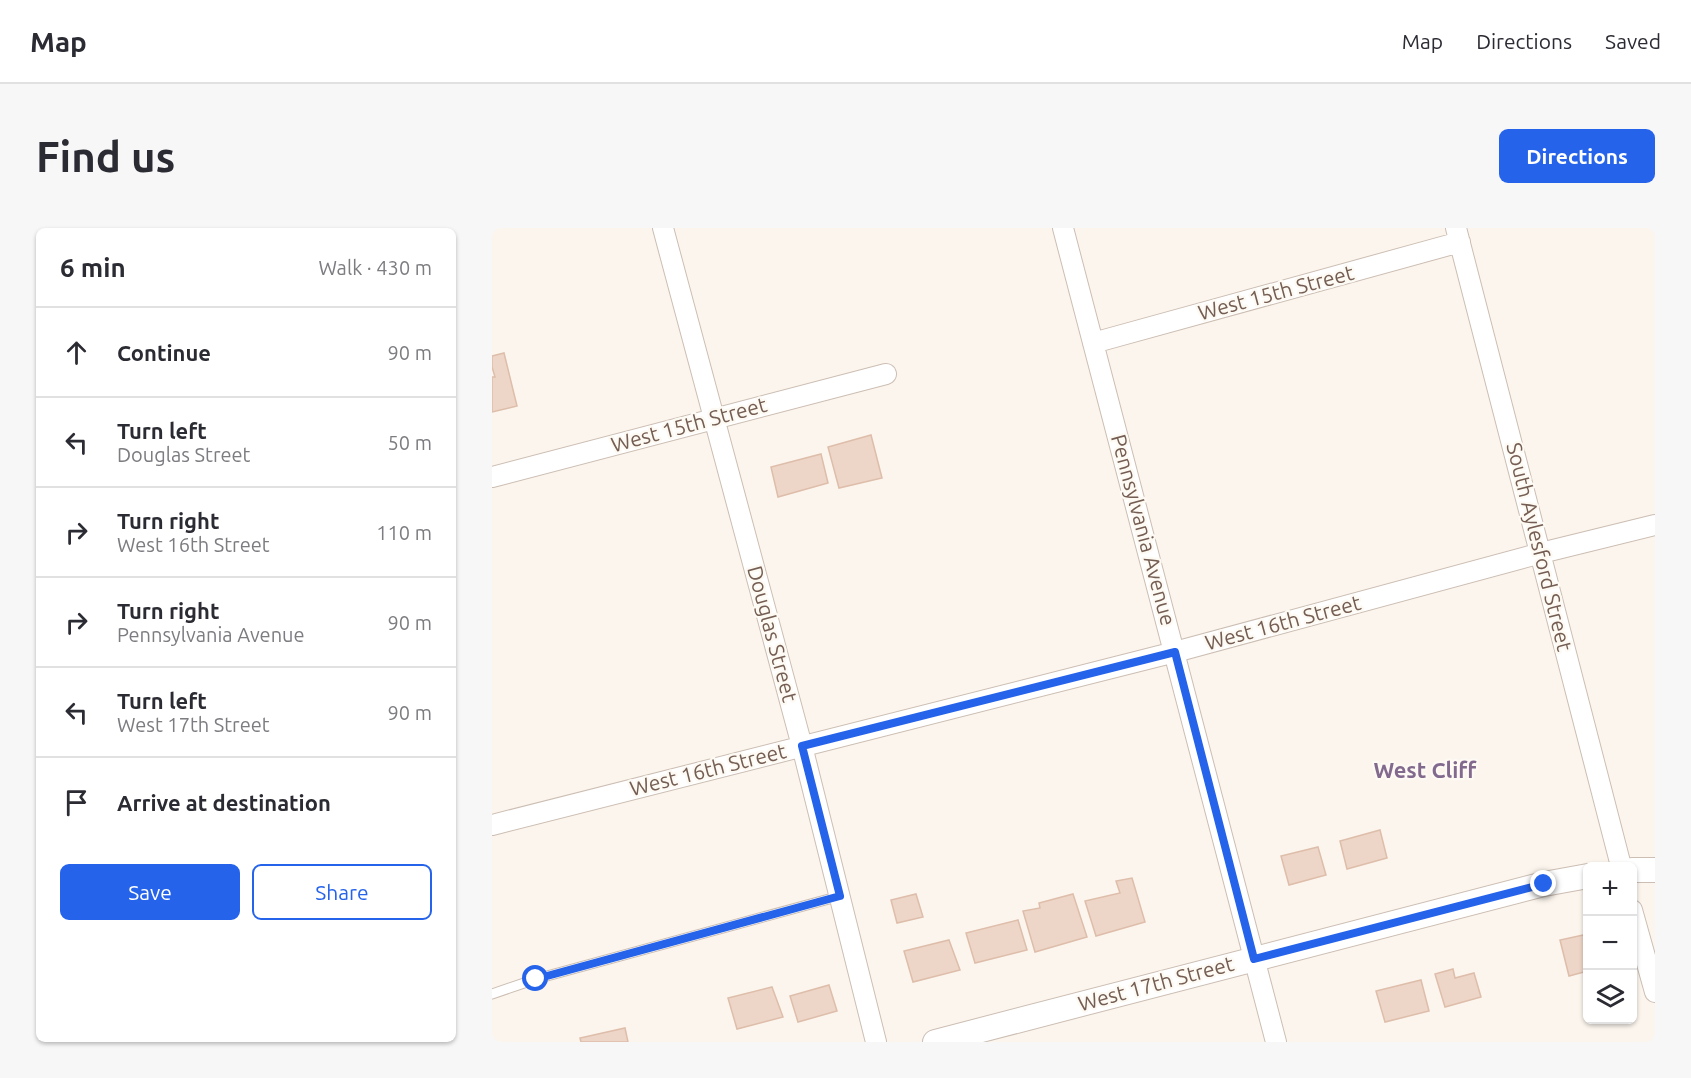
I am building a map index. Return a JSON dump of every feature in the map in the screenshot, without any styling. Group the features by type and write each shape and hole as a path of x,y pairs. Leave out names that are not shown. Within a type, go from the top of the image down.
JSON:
{"street":[{"name":"Douglas Street","path":"663,228 802,746 876,1042"},
{"name":"Pennsylvania Avenue","path":"1063,228 1276,1042"},
{"name":"West 15th Street","path":"1093,343 1458,235"},
{"name":"South Aylesford Street","path":"1458,235 1620,862"},
{"name":"West 15th Street","path":"492,477 886,374"},
{"name":"West 16th Street","path":"492,825 1175,652 1541,553 1655,525"},
{"path":"1637,870 1655,870"},
{"name":"West 17th Street","path":"935,1042 1544,884 1583,877"},
{"path":"1634,916 1655,992"}],"lane":[{"path":"492,994 536,979 840,896"}],"building":[{"path":"504,353 517,406 492,412 492,377 495,377 492,356"},
{"path":"871,435 882,478 839,488 828,447"},
{"path":"821,454 828,483 778,497 771,467"},
{"path":"1380,830 1387,858 1347,869 1340,841"},
{"path":"1318,847 1326,875 1289,885 1281,856"},
{"path":"1132,878 1145,922 1096,936 1085,901 1120,893 1116,881"},
{"path":"916,894 923,917 897,923 891,900"},
{"path":"1073,894 1087,937 1035,952 1023,911 1040,908 1039,903"},
{"path":"1018,920 1027,950 975,963 966,933"},
{"path":"1583,935 1583,972 1569,976 1560,940"},
{"path":"949,940 960,970 913,982 904,951"},
{"path":"1453,969 1455,978 1474,973 1481,997 1445,1007 1435,974"},
{"path":"1421,980 1429,1011 1385,1022 1376,991"},
{"path":"829,985 837,1011 798,1022 790,996"},
{"path":"772,987 783,1017 737,1029 728,998"},
{"path":"625,1028 628,1042 581,1042 580,1038"}],"district":[{"name":"West Cliff","path":"1425,770"}],"route":[{"path":"536,979 840,896 802,746 1175,652 1254,959 1544,884"}]}
